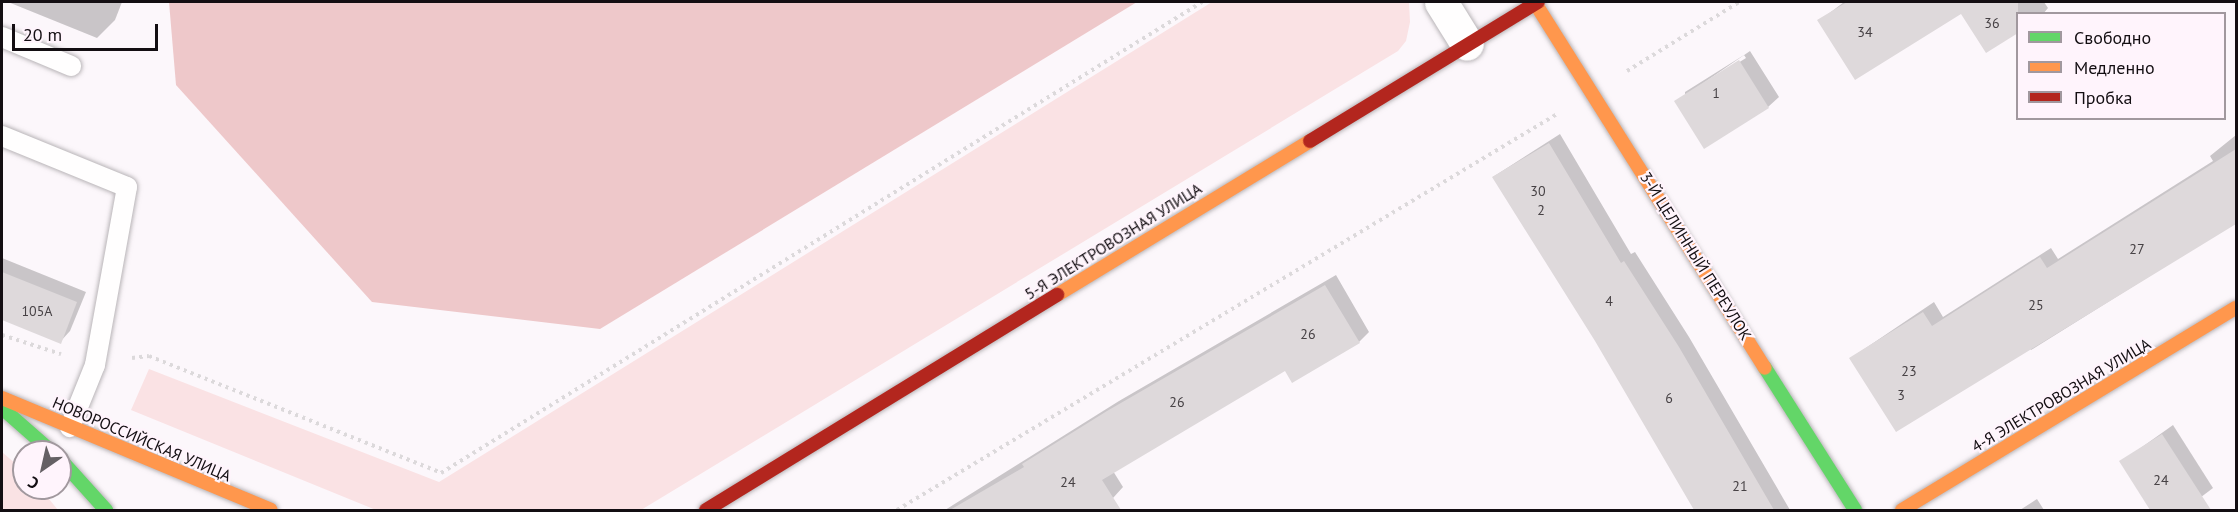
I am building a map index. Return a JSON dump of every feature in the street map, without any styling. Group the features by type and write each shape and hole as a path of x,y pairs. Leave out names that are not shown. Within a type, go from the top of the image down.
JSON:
{"street":[{"path":"1441,2 1467,44"},
{"name":"5-Я ЭЛЕКТРОВОЗНАЯ УЛИЦА","path":"706,510 1537,2"},
{"name":"3-Й ЦЕЛИННЫЙ ПЕРЕУЛОК","path":"1537,2 1856,510"},
{"name":"4-Я ЭЛЕКТРОВОЗНАЯ УЛИЦА","path":"1902,510 2236,309"},
{"name":"НОВОРОССИЙСКАЯ УЛИЦА","path":"2,398 271,510"},
{"path":"2,408 38,440"},
{"path":"72,472 106,510"}],"lane":[{"path":"2,36 71,66"},
{"path":"2,136 127,187 95,365 70,427"}],"path":[{"path":"2,335 95,365 149,356 441,473 1202,2"},
{"path":"897,510 1739,2"}],"shaded area":[{"path":"169,2 1137,2 600,329 372,302 176,85"},
{"path":"1212,2 1409,2 1410,22 1406,41 1398,51 641,510 376,510 131,410 149,369 439,482"},
{"path":"2,452 12,461 12,500 50,500 58,510 2,510"}],"building":[{"path":"1847,2 2018,2 2016,34 1986,53 1961,14 1855,80 1817,20"},
{"path":"1739,60 1769,108 1704,149 1674,101"},
{"path":"1549,143 1621,263 1624,261 1679,347 1774,510 1694,510 1595,341 1492,177"},
{"path":"2236,149 2236,224 1896,432 1849,358 1923,312 1932,326 2040,257 2047,268"},
{"path":"2,272 77,302 61,344 2,320"},
{"path":"1325,285 1360,343 1292,383 1285,371 1102,480 1121,510 950,510 1024,467 1022,464 1107,411"},
{"path":"2162,434 2211,510 2150,510 2119,461"}],"traffic: fast":[{"path":"1765,368 1855,510"},
{"path":"2,408 38,440"},
{"path":"72,472 106,510"}],"traffic: slow":[{"path":"1535,3 1765,368"},
{"path":"1057,295 1310,141"},
{"path":"1902,510 2236,308"},
{"path":"2,398 271,510"}],"traffic: jam":[{"path":"1310,141 1538,2"},
{"path":"706,510 1057,295"}]}
